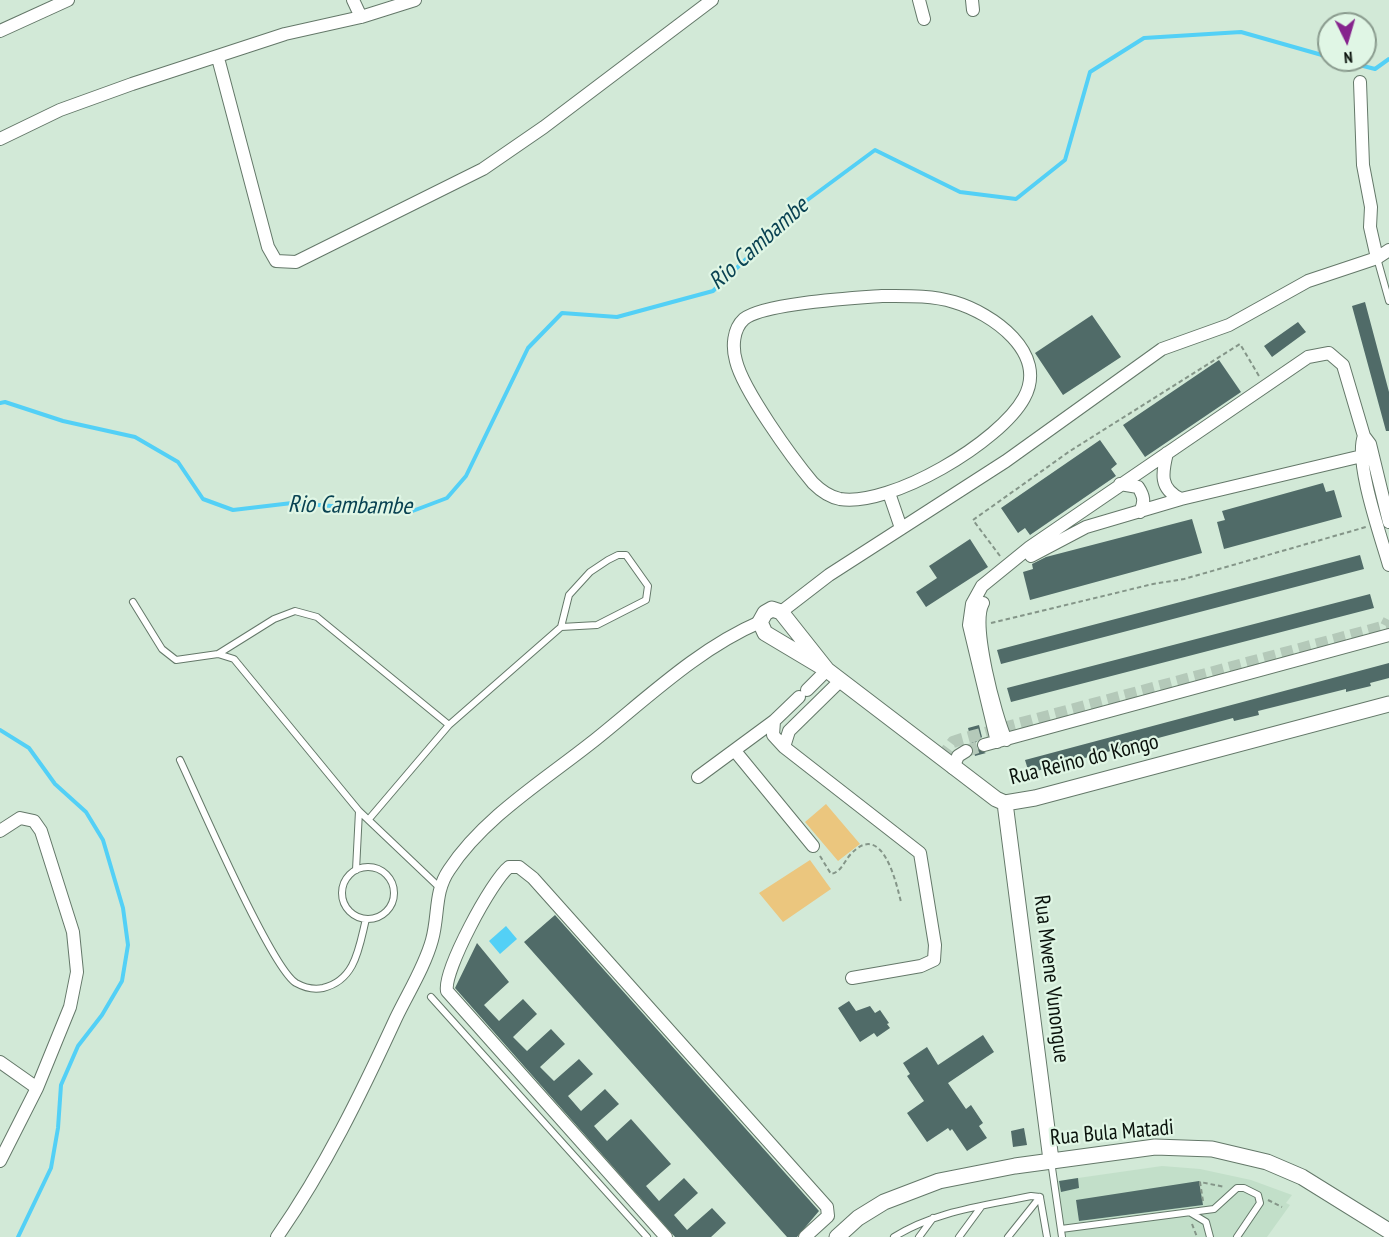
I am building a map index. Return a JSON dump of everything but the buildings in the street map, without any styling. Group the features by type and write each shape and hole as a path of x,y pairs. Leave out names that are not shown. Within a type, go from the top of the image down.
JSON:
{"street":[{"path":"0,31 68,0"},
{"path":"353,0 361,16"},
{"path":"0,139 60,110 285,34 361,16 415,0"},
{"path":"218,58 268,247 276,261 296,262 483,169 544,127 712,0"},
{"path":"919,0 924,19"},
{"path":"1360,81 1363,165 1371,207 1370,227 1377,258"},
{"path":"277,1237 338,1141 370,1074 432,939 440,887 449,869 471,843 505,811 699,657 734,633 760,622 765,613 772,609 781,612 829,574 1006,461 1162,349 1229,325 1325,274 1377,258 1389,250"},
{"path":"882,296 921,296 954,302 984,315 1006,330 1026,356 1031,374 1025,397 1010,417 988,438 932,474 889,493 841,499 826,494 814,484 744,383 734,347 736,331 745,318 759,312 804,303 882,296"},
{"path":"996,742 969,625 972,604 982,586 1007,565 1120,484 1308,357 1329,353 1343,365 1364,436 1370,444 1389,565"},
{"path":"1364,436 1360,446 1362,456 1383,523"},
{"path":"1167,453 1163,481 1167,491 1181,499"},
{"path":"996,742 999,718 978,625 979,609 988,591 1036,553 1086,527 1181,499 1362,456"},
{"path":"1120,484 1138,487 1143,495 1144,505 1140,512"},
{"path":"889,493 901,528"},
{"name":"Rua Reino do Kongo","path":"781,612 827,670"},
{"name":"Rua Reino do Kongo","path":"760,622 765,633 827,670 953,768 996,800 1005,803 1035,798 1389,704"},
{"path":"996,742 1389,635"},
{"path":"698,777 774,720 827,670"},
{"path":"784,747 789,731 840,681"},
{"path":"801,696 805,711 810,712"},
{"path":"774,720 773,735 784,747 920,853 935,945 934,960 921,966 852,978"},
{"path":"735,751 813,846"},
{"path":"953,768 958,756 966,751"},
{"name":"Rua Mwene Vunongue","path":"1005,803 1051,1160"},
{"path":"0,831 20,818 34,821 41,831 73,932 77,972 70,1007 37,1088 0,1161"},
{"path":"666,1237 447,991 447,980 470,926 499,878 509,867 519,867 533,878 827,1207 828,1216 805,1237"},
{"path":"0,1062 37,1088"},
{"name":"Rua Bula Matadi","path":"837,1237 858,1218 910,1190 971,1173 1155,1147 1212,1149 1267,1162 1302,1177 1389,1231"}],"lane":[{"path":"1377,258 1389,301"},
{"path":"369,819 448,725 561,627 570,595 590,572 618,555 626,555 648,586 646,600 597,625 561,627"},
{"path":"133,602 162,649 176,660 219,654 274,619 295,611 317,617 448,725"},
{"path":"219,654 234,659 359,811 440,887"},
{"path":"180,760 265,940 295,983 314,990 333,986 344,978 355,962 366,919"},
{"path":"356,870 359,811"},
{"path":"374,868 382,872 393,886 394,895 388,910 374,918 366,919 351,913 342,899 344,882 356,870 374,868"},
{"path":"431,997 647,1237"},
{"path":"1051,1160 1062,1237"},
{"path":"1061,1229 1214,1209 1237,1188 1244,1188 1258,1195 1260,1203 1237,1237"},
{"path":"894,1237 916,1223 934,1217 1031,1196 1040,1197"},
{"path":"1008,1237 1040,1197"},
{"path":"1040,1197 1047,1237"},
{"path":"959,1237 981,1207"},
{"path":"1188,1212 1206,1222 1210,1237"},
{"path":"919,1237 934,1217"}],"path":[{"path":"1007,565 972,520 1070,451 1240,344 1265,386"},
{"path":"978,625 1184,579 1383,523"},
{"path":"813,846 831,873 839,870 848,857 860,847 870,846 883,852 892,869 901,902"}],"shaded area":[{"path":"826,804 860,844 838,861 805,822"},
{"path":"810,860 831,889 783,922 759,893"},
{"path":"1162,1166 1200,1169 1251,1180 1292,1195 1286,1203 1290,1205 1267,1237 1064,1237 1057,1181"}],"water":[{"path":"506,926 517,939 500,954 489,941"}],"waterway":[{"name":"Rio Cambambe","path":"0,403 5,402 63,421 135,437 178,462 203,499 233,510 292,503 410,512 447,498 466,476 528,348 562,313 617,317 713,291 806,201 875,150 960,192 1016,199 1065,160 1090,72 1144,38 1241,32 1317,54"},
{"name":"Rio Cambambe","path":"1377,68 1389,59"},
{"name":"Rio Cambambe","path":"0,730 29,748 55,784 86,812 103,840 123,908 128,945 122,981 102,1015 78,1046 61,1085 58,1128 51,1168 18,1237"}],"tunnel":[{"path":"941,758 953,742 962,739 1386,626 1389,620"},
{"path":"966,751 984,745"}]}
